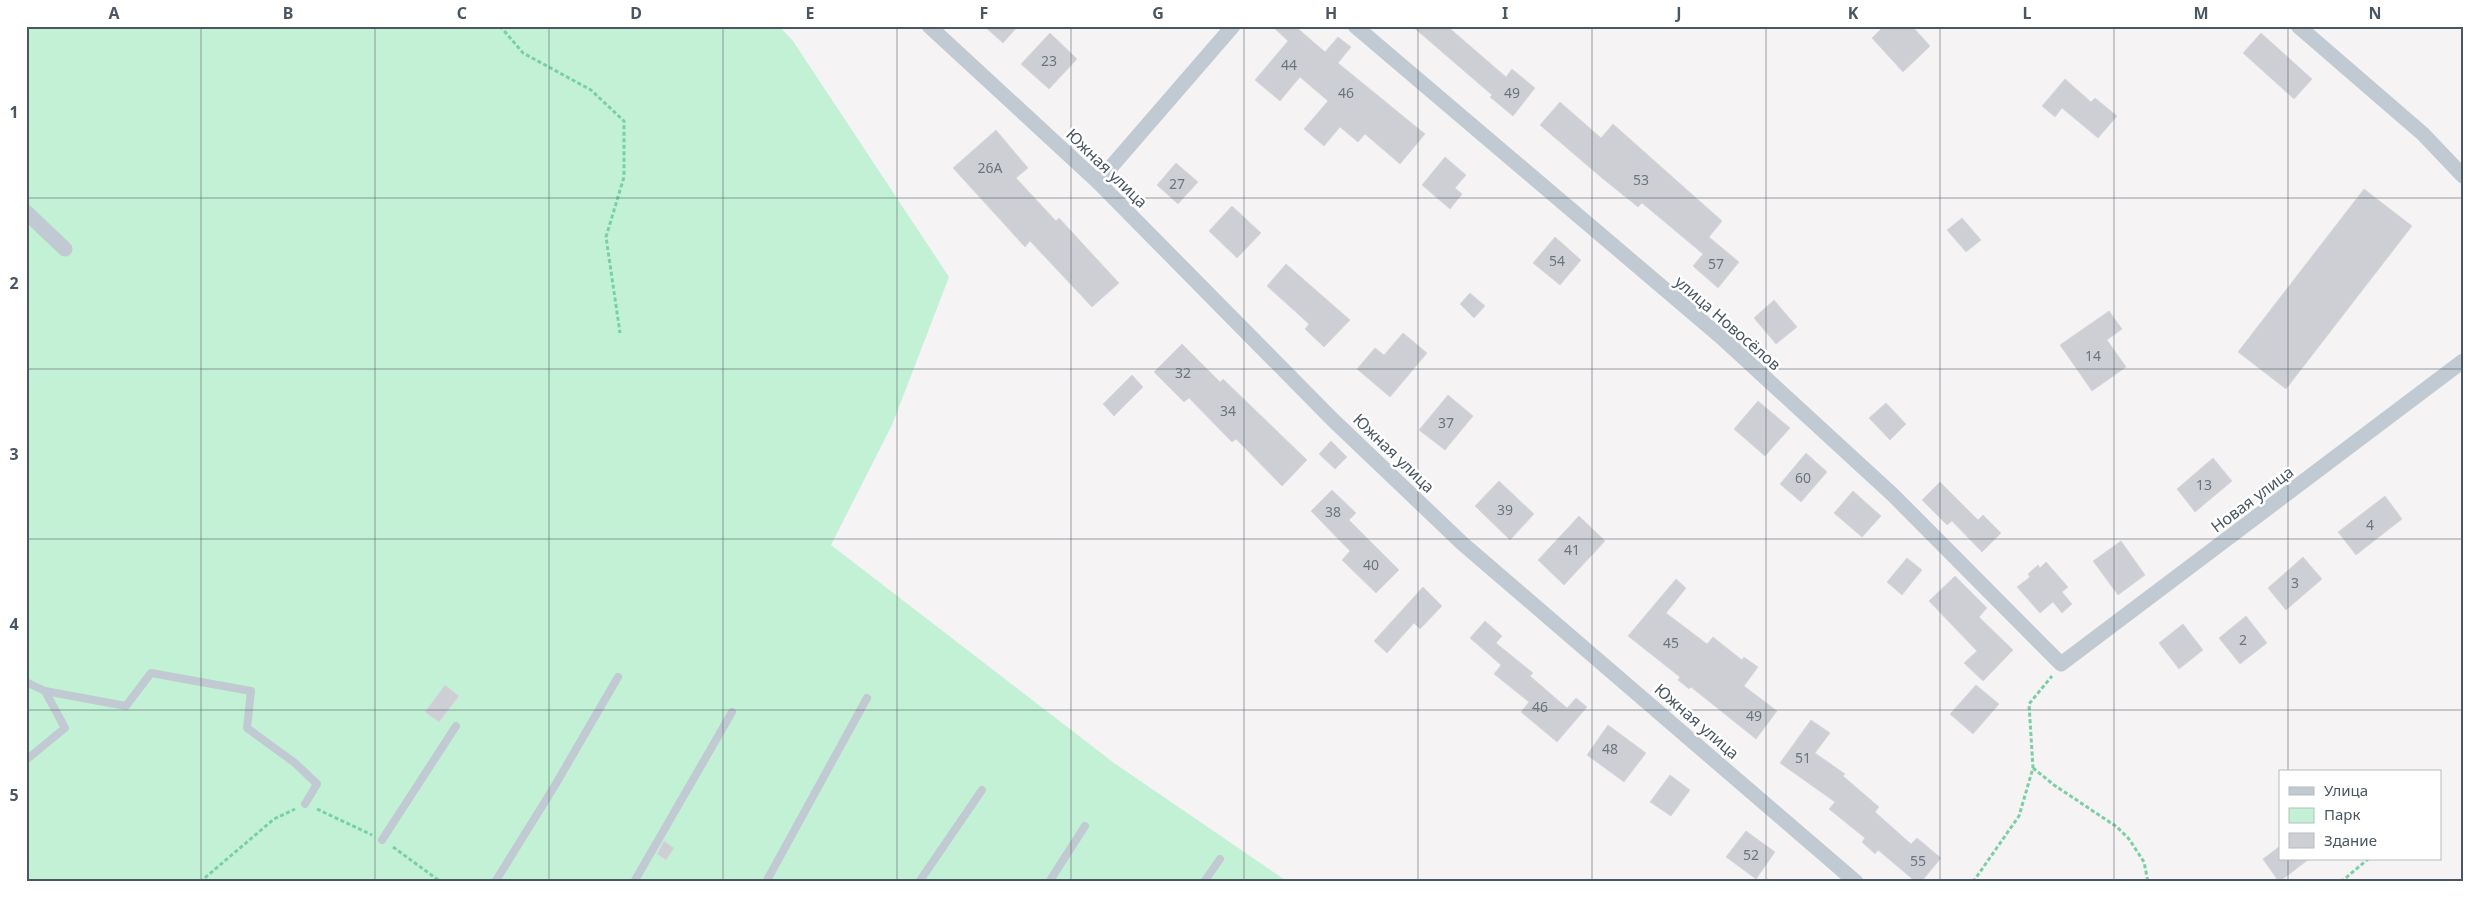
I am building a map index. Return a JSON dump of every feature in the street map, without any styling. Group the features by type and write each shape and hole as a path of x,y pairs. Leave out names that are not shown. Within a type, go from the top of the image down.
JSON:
{"street":[{"name":"Южная улица","path":"929,26 1098,182 1333,420 1463,544 1856,882"},
{"path":"1098,182 1234,26"},
{"name":"улица Новосёлов","path":"1355,26 1728,344 1893,495 2061,664"},
{"path":"2298,26 2424,134 2463,176"},
{"path":"26,212 65,249"},
{"name":"Новая улица","path":"2061,664 2463,361"}],"lane":[{"path":"26,682 45,691 126,706 151,673 251,691 247,728 295,763 317,784 304,804"},
{"path":"494,882 554,787 618,677"},
{"path":"26,760 65,728 45,691"},
{"path":"766,882 867,698"},
{"path":"634,882 732,712"},
{"path":"382,840 456,726"},
{"path":"919,882 982,790"},
{"path":"1049,882 1085,826"},
{"path":"1204,882 1220,859"}],"path":[{"path":"500,26 523,53 591,90 624,121 624,177 606,236 620,333"},
{"path":"1974,882 2019,816 2033,768 2029,704 2061,664"},
{"path":"2033,768 2130,839 2144,862 2148,882"},
{"path":"200,882 274,819 304,804 382,840 441,882"},
{"path":"2341,882 2367,860"}],"green space":[{"path":"26,26 779,26 793,41 949,277 892,425 831,545 1114,763 1288,882 26,882"}],"building":[{"path":"984,26 1018,26 1003,43"},
{"path":"1272,26 1295,26 1325,52 1338,37 1351,47 1338,63 1425,134 1400,164 1365,134 1358,142 1340,127 1324,146 1304,129 1328,101 1300,77 1280,101 1255,80 1288,41"},
{"path":"1412,26 1447,26 1506,77 1512,69 1535,88 1513,116 1490,97 1492,95"},
{"path":"1884,26 1912,26 1930,46 1903,72 1872,38"},
{"path":"1050,33 1077,59 1049,89 1021,64"},
{"path":"2261,33 2312,79 2294,99 2243,53"},
{"path":"2065,79 2091,102 2095,98 2117,116 2098,138 2062,108 2055,117 2042,106"},
{"path":"1560,102 1601,138 1613,124 1722,221 1709,237 1739,262 1718,288 1693,266 1703,254 1642,203 1638,207 1540,125"},
{"path":"996,130 1028,168 1016,178 1056,221 1059,218 1119,283 1092,307 1030,241 1025,247 953,168"},
{"path":"1445,157 1466,175 1455,188 1462,194 1450,209 1422,185"},
{"path":"1176,163 1198,182 1178,204 1157,185"},
{"path":"2364,189 2412,226 2286,389 2238,352"},
{"path":"1232,206 1261,233 1237,258 1209,231"},
{"path":"1962,218 1981,240 1966,252 1947,230"},
{"path":"1555,237 1581,260 1560,285 1533,263"},
{"path":"1286,264 1350,320 1324,347 1305,329 1309,324 1267,286"},
{"path":"1470,293 1485,306 1474,318 1460,304"},
{"path":"1774,300 1797,327 1776,344 1754,318"},
{"path":"2109,311 2122,329 2107,340 2126,367 2092,391 2060,345"},
{"path":"1403,333 1427,353 1390,397 1357,369 1375,348 1384,355"},
{"path":"1182,344 1220,382 1223,379 1307,460 1282,486 1236,439 1232,442 1189,398 1184,402 1154,372"},
{"path":"1132,375 1143,387 1114,416 1103,404"},
{"path":"1448,395 1473,416 1445,450 1419,430"},
{"path":"1758,401 1790,428 1765,456 1734,429"},
{"path":"1886,403 1906,424 1890,440 1869,418"},
{"path":"1331,441 1347,457 1335,469 1319,454"},
{"path":"1806,453 1827,472 1801,502 1780,484"},
{"path":"2213,458 2232,481 2195,512 2177,489"},
{"path":"1499,481 1534,514 1510,540 1475,506"},
{"path":"1940,482 1978,520 1983,515 2001,533 1982,552 1952,521 1947,525 1922,500"},
{"path":"1332,490 1356,513 1349,520 1399,570 1376,593 1342,560 1350,551 1311,511"},
{"path":"1853,491 1881,516 1862,537 1834,513"},
{"path":"2385,496 2402,519 2356,555 2338,532"},
{"path":"1579,516 1605,541 1564,585 1538,560"},
{"path":"2121,541 2145,575 2118,595 2093,561"},
{"path":"2303,557 2322,579 2286,610 2268,588"},
{"path":"1907,558 1922,570 1902,595 1887,582"},
{"path":"2046,562 2068,587 2062,592 2072,604 2062,613 2053,602 2040,613 2017,587 2030,577 2028,574 2038,565 2040,568"},
{"path":"1955,576 1987,608 1979,617 2013,650 1983,681 1964,663 1977,651 1929,601"},
{"path":"1676,579 1686,588 1666,613 1707,644 1713,637 1742,660 1744,657 1758,667 1744,686 1777,711 1756,739 1691,687 1689,689 1678,680 1680,677 1628,636"},
{"path":"1423,587 1442,606 1420,629 1414,623 1387,653 1374,641"},
{"path":"2246,616 2267,643 2240,664 2219,638"},
{"path":"1485,621 1502,636 1496,643 1533,673 1530,676 1567,708 1576,698 1587,707 1557,742 1521,712 1529,702 1494,674 1501,665 1470,638"},
{"path":"2183,624 2203,650 2179,669 2159,643"},
{"path":"445,685 459,696 439,722 425,712"},
{"path":"1976,685 1999,704 1973,734 1950,714"},
{"path":"1811,720 1830,733 1815,753 1845,774 1843,776 1879,807 1875,812 1911,844 1917,838 1941,858 1921,882 1916,882 1878,850 1875,854 1862,842 1865,838 1829,809 1835,802 1780,763"},
{"path":"1608,725 1646,753 1624,782 1587,755"},
{"path":"1670,775 1690,790 1671,816 1650,802"},
{"path":"1746,831 1775,852 1756,879 1726,857"},
{"path":"664,841 674,848 666,860 657,854"},
{"path":"2279,847 2279,860 2308,860 2279,882 2263,859"}]}
